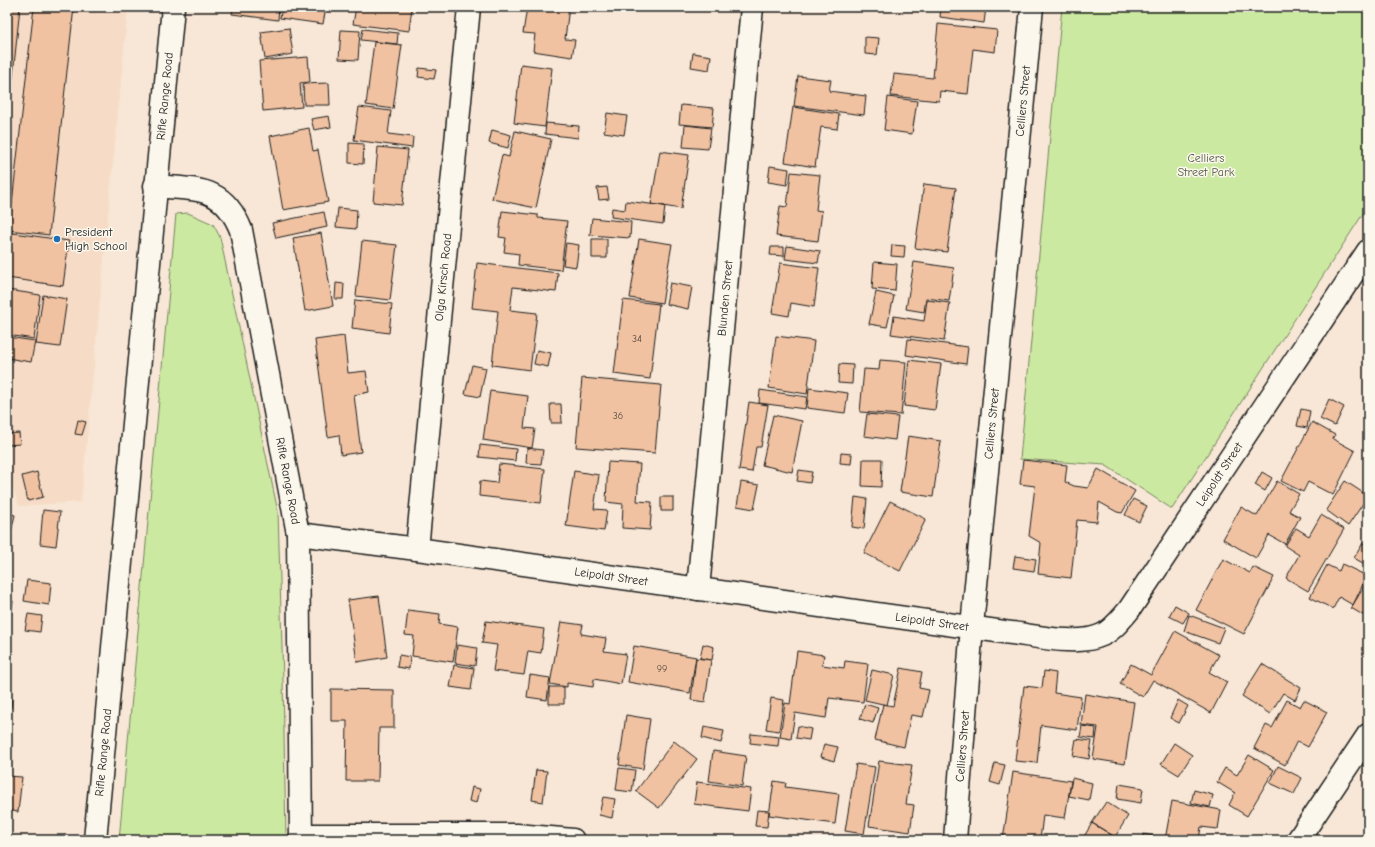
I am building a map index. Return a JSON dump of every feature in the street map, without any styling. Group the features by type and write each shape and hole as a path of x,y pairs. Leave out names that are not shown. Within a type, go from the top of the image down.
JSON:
{"street":[{"name":"Rifle Range Road","path":"95,840 155,186 173,7"},
{"name":"Olga Kirsch Road","path":"417,548 469,7"},
{"name":"Blunden Street","path":"698,589 752,7"},
{"name":"Celliers Street","path":"955,840 972,626 1032,7"},
{"name":"Rifle Range Road","path":"155,186 192,189 212,193 222,199 230,209 242,230 298,534 301,837"},
{"name":"Leipoldt Street","path":"298,534 417,548 698,589 1070,640 1096,637 1103,635 1115,626 1129,610 1368,251"},
{"path":"1298,840 1368,735"},
{"path":"301,837 517,835 573,840"}],"shaded area":[{"name":"President High School","path":"7,7 128,7 81,502 19,506 7,471"}],"green space":[{"name":"Celliers Street Park","path":"1062,7 1368,7 1368,206 1172,509 1105,465 1020,459"},
{"path":"188,213 213,224 220,237 278,512 286,840 119,840 176,214"}],"building":[{"path":"7,7 20,7 7,134"},
{"path":"34,7 74,7 49,235 9,230"},
{"path":"233,7 279,7 278,20 232,14"},
{"path":"282,7 326,7 323,24 280,18"},
{"path":"356,7 412,7 409,31 353,24"},
{"path":"527,7 569,7 565,39 575,40 572,57 533,51 535,34 523,33"},
{"path":"941,7 986,7 984,23 940,17"},
{"path":"938,24 997,30 995,52 973,49 968,94 940,91 939,101 891,96 894,74 933,78"},
{"path":"289,28 293,54 265,59 261,32"},
{"path":"363,29 398,33 397,44 361,40"},
{"path":"341,30 360,31 358,60 339,59"},
{"path":"865,37 879,38 877,55 865,54"},
{"path":"374,42 402,45 393,109 366,105"},
{"path":"693,53 711,56 709,70 691,67"},
{"path":"308,57 310,82 300,83 302,107 263,111 259,61"},
{"path":"521,64 552,68 545,127 514,123"},
{"path":"419,68 436,70 434,79 418,77"},
{"path":"798,76 831,80 829,91 866,96 864,115 794,106"},
{"path":"329,83 330,105 304,105 303,84"},
{"path":"888,97 917,101 912,134 884,130"},
{"path":"681,105 714,108 712,127 679,124"},
{"path":"359,107 391,111 388,134 413,137 412,148 354,140"},
{"path":"793,107 839,114 837,129 821,127 815,167 785,162"},
{"path":"607,113 627,116 624,135 604,132"},
{"path":"329,116 331,127 314,130 311,119"},
{"path":"546,123 579,126 578,138 545,134"},
{"path":"685,125 711,128 708,149 683,147"},
{"path":"309,128 313,151 318,150 328,202 283,210 270,136"},
{"path":"492,130 511,135 508,148 489,143"},
{"path":"515,131 551,139 536,208 492,199 502,155 509,157"},
{"path":"349,143 364,144 363,164 349,163"},
{"path":"378,147 408,150 402,205 373,202"},
{"path":"660,151 689,155 681,209 651,204"},
{"path":"770,166 789,169 787,185 768,182"},
{"path":"791,172 820,175 816,210 822,211 818,241 776,236 780,206 787,207"},
{"path":"924,184 956,188 947,252 915,248"},
{"path":"607,187 609,199 599,200 597,188"},
{"path":"626,201 665,206 663,224 611,217 612,208 625,210"},
{"path":"338,208 357,210 356,229 336,227"},
{"path":"502,211 538,215 538,218 567,221 561,270 518,265 519,254 504,252 506,238 499,237"},
{"path":"324,212 327,227 276,238 272,223"},
{"path":"592,218 631,222 630,238 590,235"},
{"path":"7,232 69,241 63,286 7,278"},
{"path":"321,233 333,306 305,311 293,238"},
{"path":"592,239 607,239 607,258 592,258"},
{"path":"639,239 672,244 662,303 630,298"},
{"path":"362,241 397,245 390,300 356,296"},
{"path":"566,243 579,245 576,267 563,265"},
{"path":"892,245 905,246 904,257 891,256"},
{"path":"787,246 820,251 818,263 785,259"},
{"path":"771,247 784,247 784,256 770,255"},
{"path":"874,262 897,264 895,291 872,289"},
{"path":"914,262 954,268 949,301 926,298 924,312 906,309"},
{"path":"477,263 558,273 556,292 513,287 510,310 537,313 530,370 492,365 498,311 472,308"},
{"path":"780,263 819,268 814,307 791,303 789,316 772,313"},
{"path":"336,283 344,284 343,299 335,299"},
{"path":"670,283 692,287 688,309 666,304"},
{"path":"8,290 40,295 34,339 7,335"},
{"path":"876,292 894,296 887,327 869,324"},
{"path":"43,295 67,299 60,347 36,344"},
{"path":"355,300 392,304 389,333 352,328"},
{"path":"623,300 659,304 650,379 614,374"},
{"path":"927,300 950,303 944,341 891,334 894,316 924,321"},
{"path":"344,336 348,373 366,371 369,392 354,395 361,452 341,455 339,435 328,437 315,340"},
{"path":"776,336 814,341 807,394 769,388"},
{"path":"7,337 35,341 31,362 7,358"},
{"path":"908,339 968,347 966,364 906,355"},
{"path":"537,350 551,353 548,367 534,364"},
{"path":"880,360 906,362 901,415 860,412 864,369 879,370"},
{"path":"909,360 941,364 935,410 904,406"},
{"path":"839,364 853,365 852,384 838,383"},
{"path":"472,365 486,368 480,397 465,394"},
{"path":"582,378 661,385 655,453 576,447"},
{"path":"809,388 848,393 845,413 807,408"},
{"path":"760,390 807,397 805,409 759,403"},
{"path":"490,391 528,396 524,428 535,429 532,448 483,440"},
{"path":"1329,399 1344,407 1335,426 1320,419"},
{"path":"749,402 768,405 761,447 756,447 752,472 739,470"},
{"path":"550,404 561,404 562,423 551,423"},
{"path":"1301,409 1310,411 1307,428 1297,426"},
{"path":"867,414 898,417 895,440 864,436"},
{"path":"773,415 802,421 792,472 762,465"},
{"path":"78,420 86,422 82,435 75,434"},
{"path":"1312,422 1335,435 1333,439 1355,451 1333,495 1308,482 1303,492 1281,481"},
{"path":"19,433 20,444 7,445 7,434"},
{"path":"908,436 941,441 933,497 900,492"},
{"path":"480,445 516,449 515,461 479,457"},
{"path":"527,448 543,450 541,464 526,463"},
{"path":"841,453 852,454 851,464 840,463"},
{"path":"863,459 882,459 881,487 862,486"},
{"path":"1023,460 1067,465 1065,482 1074,486 1088,488 1098,469 1135,491 1122,513 1117,512 1099,502 1097,522 1077,520 1071,578 1038,574 1041,543 1029,536 1035,486 1020,484"},
{"path":"608,462 640,464 637,501 652,502 650,530 622,528 623,504 606,502"},
{"path":"499,464 545,469 541,503 479,496 480,481 497,483"},
{"path":"799,470 812,472 810,483 797,481"},
{"path":"574,471 599,475 594,509 607,510 604,531 566,526"},
{"path":"37,472 43,497 28,501 22,476"},
{"path":"1262,472 1272,478 1265,491 1255,485"},
{"path":"1277,481 1299,494 1289,511 1300,517 1285,544 1269,535 1256,558 1223,539 1241,507 1257,516"},
{"path":"1345,481 1368,496 1348,526 1326,510"},
{"path":"741,482 759,485 754,509 737,506"},
{"path":"661,497 673,497 673,511 661,511"},
{"path":"855,497 867,499 864,529 852,527"},
{"path":"1133,499 1147,506 1139,522 1125,515"},
{"path":"890,501 926,519 900,571 864,553"},
{"path":"43,510 60,512 56,546 40,544"},
{"path":"7,513 15,515 7,549"},
{"path":"1321,515 1344,529 1308,591 1286,578 1299,555 1285,546 1296,528 1309,536"},
{"path":"1363,543 1368,546 1368,566 1354,558"},
{"path":"1015,556 1036,559 1034,571 1013,568"},
{"path":"1223,559 1250,573 1253,567 1274,577 1244,634 1196,610"},
{"path":"1342,564 1367,576 1353,605 1339,597 1333,609 1310,597 1327,565 1339,571"},
{"path":"27,580 51,583 49,605 24,601"},
{"path":"1368,580 1368,618 1351,608"},
{"path":"379,596 387,657 357,662 348,600"},
{"path":"7,600 13,601 11,614 7,614"},
{"path":"1175,605 1189,613 1183,623 1169,616"},
{"path":"408,610 440,614 439,624 458,627 453,662 412,656 414,636 405,635"},
{"path":"28,614 42,616 40,632 25,630"},
{"path":"1189,615 1224,628 1218,643 1184,631"},
{"path":"486,621 544,629 541,653 528,651 524,675 493,671 497,645 482,643"},
{"path":"561,622 583,625 581,634 606,638 604,651 626,654 621,684 594,679 593,687 567,683 567,687 550,684"},
{"path":"1175,631 1219,655 1209,672 1227,682 1211,713 1153,680 1143,697 1120,684 1131,664 1151,675"},
{"path":"703,644 714,647 712,660 700,658"},
{"path":"457,645 477,648 475,666 455,663"},
{"path":"634,646 696,657 690,693 628,682"},
{"path":"797,651 824,655 822,665 844,668 845,661 868,664 863,702 829,698 826,718 795,713 791,739 780,737 785,703 790,704"},
{"path":"399,655 410,657 409,669 397,667"},
{"path":"696,658 711,660 705,702 691,700"},
{"path":"1262,664 1301,688 1295,700 1283,693 1270,714 1242,696"},
{"path":"454,665 474,668 471,690 450,687"},
{"path":"901,668 922,672 919,688 929,690 923,717 911,715 904,747 875,740 883,704 893,706"},
{"path":"872,670 894,675 887,705 865,700"},
{"path":"1044,671 1056,673 1054,693 1081,697 1077,730 1041,725 1037,763 1015,761 1024,686 1042,688"},
{"path":"530,675 550,678 547,700 527,697"},
{"path":"549,687 564,687 564,704 549,704"},
{"path":"331,689 394,690 394,728 379,728 378,781 346,781 347,721 331,721"},
{"path":"1085,694 1134,702 1125,764 1093,759 1098,727 1081,725"},
{"path":"7,698 12,698 11,708 7,708"},
{"path":"771,698 784,700 779,731 766,729"},
{"path":"1178,700 1188,706 1179,723 1170,718"},
{"path":"1287,700 1300,707 1304,700 1327,712 1308,747 1297,741 1285,765 1254,748 1266,725 1272,728"},
{"path":"865,704 878,708 873,723 860,719"},
{"path":"626,715 650,719 643,769 619,765"},
{"path":"798,726 811,729 809,740 796,738"},
{"path":"1082,726 1096,728 1095,739 1080,737"},
{"path":"704,727 724,731 721,743 702,738"},
{"path":"751,734 779,737 778,746 750,743"},
{"path":"1076,739 1092,741 1089,759 1073,756"},
{"path":"674,741 697,759 659,808 636,791"},
{"path":"1174,743 1192,755 1179,775 1161,764"},
{"path":"824,744 838,747 834,761 821,757"},
{"path":"713,751 746,756 742,786 709,781"},
{"path":"1249,755 1274,770 1247,816 1229,805 1235,793 1217,782 1225,768 1237,775"},
{"path":"879,761 912,765 906,804 914,805 910,832 869,826"},
{"path":"995,763 1005,765 1000,785 990,782"},
{"path":"856,764 875,767 864,834 845,831"},
{"path":"1278,766 1302,778 1294,794 1270,783"},
{"path":"619,768 635,770 632,792 616,790"},
{"path":"536,770 547,771 543,802 532,800"},
{"path":"1013,772 1071,781 1065,818 1043,815 1040,840 1003,840"},
{"path":"7,776 22,777 18,812 7,810"},
{"path":"1072,778 1092,783 1089,800 1069,796"},
{"path":"774,781 786,783 785,787 839,794 835,824 769,815"},
{"path":"697,782 751,789 748,811 694,804"},
{"path":"1119,784 1143,788 1141,803 1117,799"},
{"path":"472,787 480,789 477,803 469,801"},
{"path":"1194,790 1213,795 1210,807 1191,803"},
{"path":"603,797 615,799 612,818 599,815"},
{"path":"1172,801 1221,810 1218,829 1201,827 1199,840 1165,840"},
{"path":"1106,802 1128,816 1115,837 1092,823"},
{"path":"757,810 769,811 767,827 755,826"},
{"path":"1092,823 1115,837 1113,840 1082,840"},
{"path":"1143,834 1165,838 1165,840 1142,840"}],"place":[{"name":"President High School","path":"57,239"}]}
